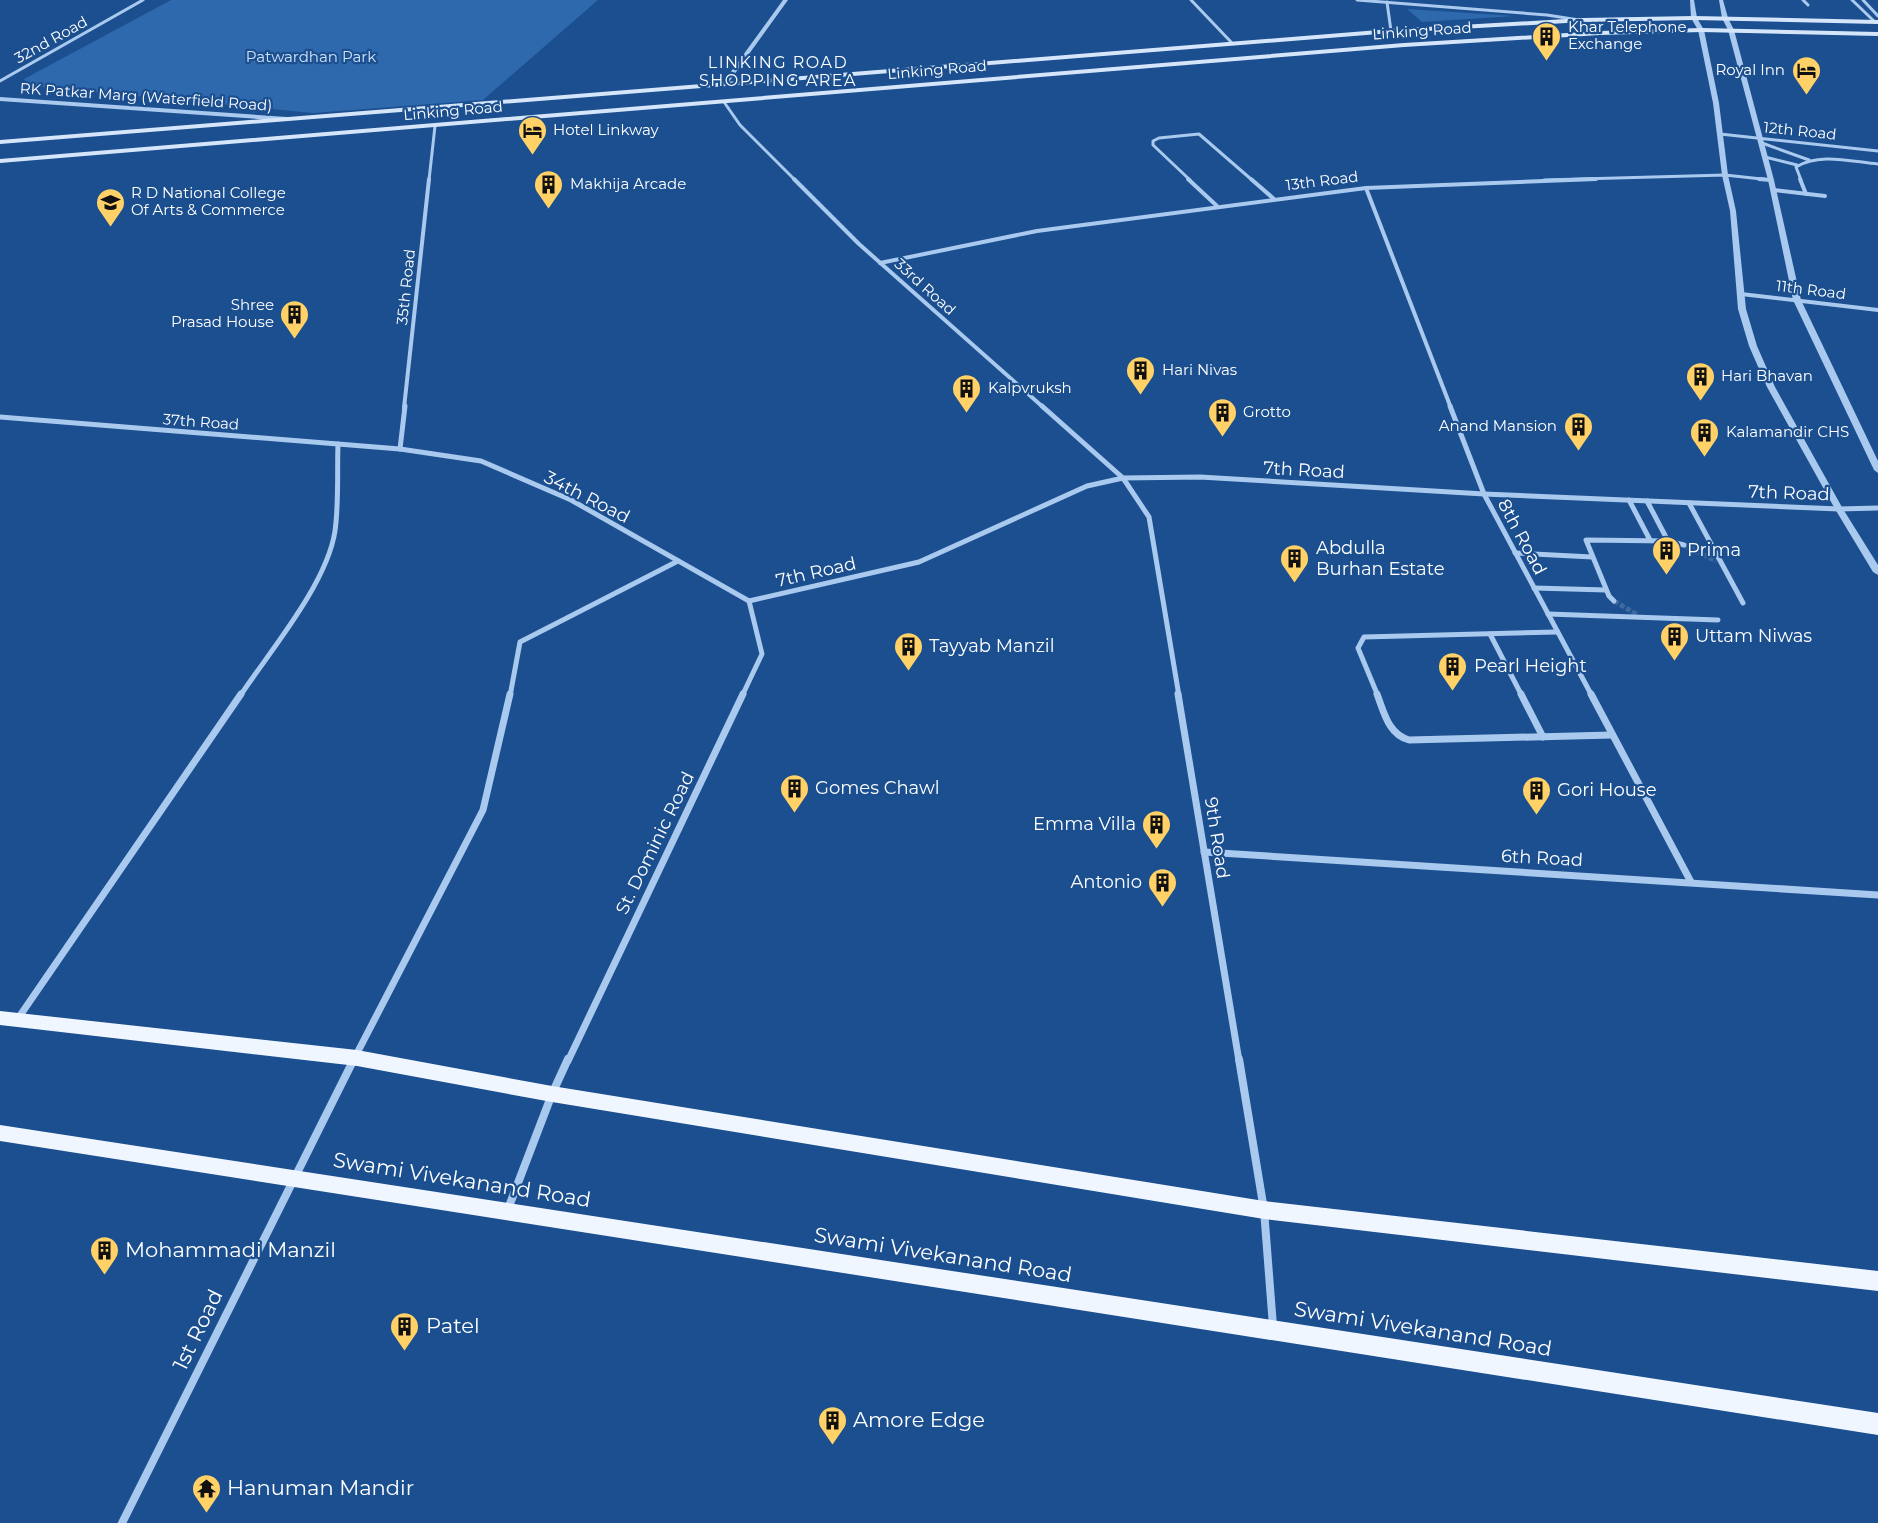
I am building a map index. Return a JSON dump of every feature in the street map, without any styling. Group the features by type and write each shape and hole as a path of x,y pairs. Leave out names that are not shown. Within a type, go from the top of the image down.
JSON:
{"main road":[{"name":"Linking Road","path":"0,142 1391,31 1583,20 1725,18 1877,20"},
{"name":"Linking Road","path":"0,161 1404,45 1600,33 1701,30 1878,34"},
{"path":"1391,31 1404,45"},
{"path":"8,1019 357,1058 552,1094 1264,1210 1878,1281"},
{"name":"Swami Vivekanand Road","path":"0,1132 1878,1424"}],"street":[{"name":"32nd Road","path":"0,81 143,0"},
{"path":"724,85 786,0"},
{"path":"1191,0 1232,44"},
{"path":"1357,0 1547,15 1583,20"},
{"path":"1692,0 1694,18 1701,30 1733,211 1742,309 1753,346 1839,509 1878,572"},
{"path":"1720,0 1731,30 1772,180 1797,300 1878,470"},
{"path":"1803,0 1808,5"},
{"path":"1852,0 1877,20"},
{"path":"1863,0 1877,20"},
{"path":"1387,3 1391,31"},
{"name":"RK Patkar Marg (Waterfield Road)","path":"0,99 290,119"},
{"name":"33rd Road","path":"724,102 740,126 880,263 1123,478"},
{"name":"35th Road","path":"400,449 435,126"},
{"path":"1217,206 1153,145 1153,141 1160,138 1199,134 1274,199"},
{"name":"12th Road","path":"1720,134 1761,141 1878,151"},
{"path":"1761,141 1810,160 1878,164"},
{"path":"1765,157 1797,165 1810,160"},
{"path":"1797,165 1806,194"},
{"name":"13th Road","path":"880,263 1037,231 1366,188 1482,182 1725,176 1772,180"},
{"name":"8th Road","path":"1366,188 1484,494 1691,882"},
{"path":"1774,190 1825,196"},
{"name":"11th Road","path":"1741,294 1878,310"},
{"name":"37th Road","path":"0,417 400,449"},
{"path":"8,1019 317,583 335,531 338,444"},
{"name":"34th Road","path":"400,449 481,461 571,500 749,601"},
{"name":"7th Road","path":"749,601 919,562 1087,486 1123,478 1200,477 1484,494 1839,509 1878,508"},
{"name":"9th Road","path":"1123,478 1149,517 1264,1210 1274,1330"},
{"path":"1629,500 1650,540"},
{"path":"1647,501 1668,541"},
{"path":"1689,503 1743,603"},
{"path":"1614,601 1606,590 1592,557 1586,542 1589,539 1668,541 1684,546"},
{"path":"1515,553 1592,557"},
{"name":"1st Road","path":"122,1523 293,1178 357,1058 483,810 520,642 678,561"},
{"path":"1534,588 1606,590"},
{"name":"St. Dominic Road","path":"507,1212 552,1094 762,654 749,601"},
{"path":"1548,614 1718,620"},
{"path":"1557,632 1371,636 1364,638 1358,648 1390,726 1395,735 1403,739 1418,741 1612,735"},
{"path":"1490,634 1543,737"},
{"name":"6th Road","path":"1204,852 1878,895"}],"green space":[{"name":"Patwardhan Park","path":"171,0 598,0 483,100 313,113 31,86 24,79"},
{"path":"1407,9 1515,16 1422,22"}],"tunnel":[{"path":"1684,545 1716,561"},
{"path":"1614,601 1638,615"}],"place":[{"name":"Khar Telephone Exchange","path":"1547,62"},
{"name":"Royal Inn","path":"1806,96"},
{"name":"Hotel Linkway","path":"532,156"},
{"name":"Makhija Arcade","path":"549,210"},
{"name":"R D National College Of Arts & Commerce","path":"110,228"},
{"name":"Shree Prasad House","path":"295,340"},
{"name":"Hari Nivas","path":"1141,396"},
{"name":"Hari Bhavan","path":"1700,402"},
{"name":"Kalpvruksh","path":"967,414"},
{"name":"Grotto","path":"1222,438"},
{"name":"Anand Mansion","path":"1578,452"},
{"name":"Kalamandir CHS","path":"1705,458"},
{"name":"Prima","path":"1666,576"},
{"name":"Abdulla Burhan Estate","path":"1295,584"},
{"name":"Uttam Niwas","path":"1674,662"},
{"name":"Tayyab Manzil","path":"908,672"},
{"name":"Pearl Height","path":"1453,692"},
{"name":"Gomes Chawl","path":"794,814"},
{"name":"Gori House","path":"1536,816"},
{"name":"Emma Villa","path":"1157,850"},
{"name":"Antonio","path":"1163,908"},
{"name":"Mohammadi Manzil","path":"104,1276"},
{"name":"Patel","path":"405,1352"},
{"name":"Amore Edge","path":"832,1446"},
{"name":"Hanuman Mandir","path":"206,1514"}],"district":[{"name":"LINKING ROAD SHOPPING AREA","path":"778,71"}]}
